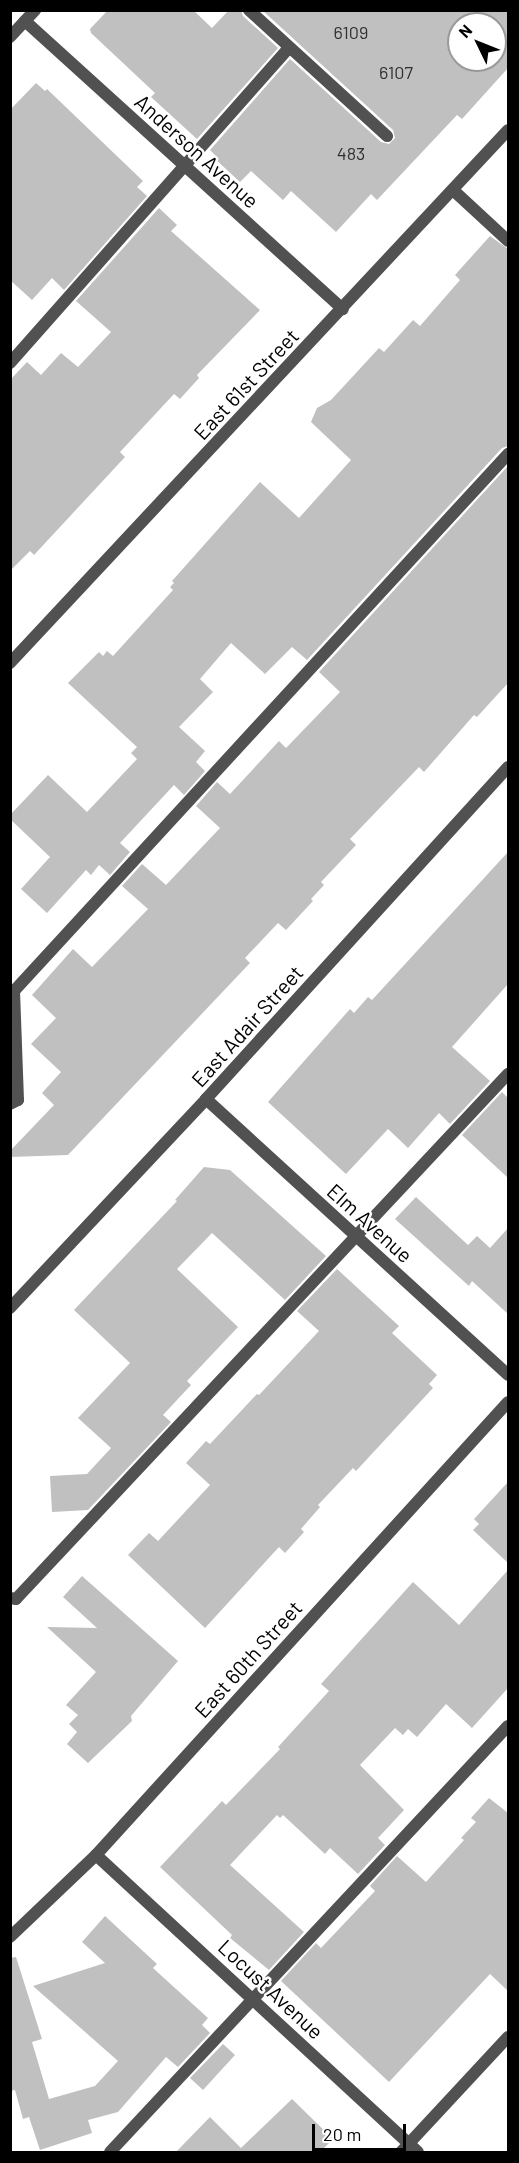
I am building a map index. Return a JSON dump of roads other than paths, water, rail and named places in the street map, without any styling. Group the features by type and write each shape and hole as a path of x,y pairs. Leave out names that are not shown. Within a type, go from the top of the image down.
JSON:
{"street":[{"path":"10,37 35,10"},
{"path":"249,10 387,136"},
{"name":"Anderson Avenue","path":"25,21 343,309"},
{"path":"10,363 289,48"},
{"name":"East 61st Street","path":"10,663 508,130"},
{"path":"453,190 508,241"},
{"path":"10,1104 18,1100 14,991 508,454"},
{"name":"East Adair Street","path":"10,1308 206,1099 508,767"},
{"path":"10,1598 16,1599 508,1074"},
{"name":"Elm Avenue","path":"206,1099 508,1375"},
{"name":"East 60th Street","path":"10,1937 96,1855 508,1402"},
{"path":"110,2152 254,2001 508,1726"},
{"name":"Locust Avenue","path":"96,1855 254,2001 409,2150"},
{"path":"409,2150 508,2037"}]}
